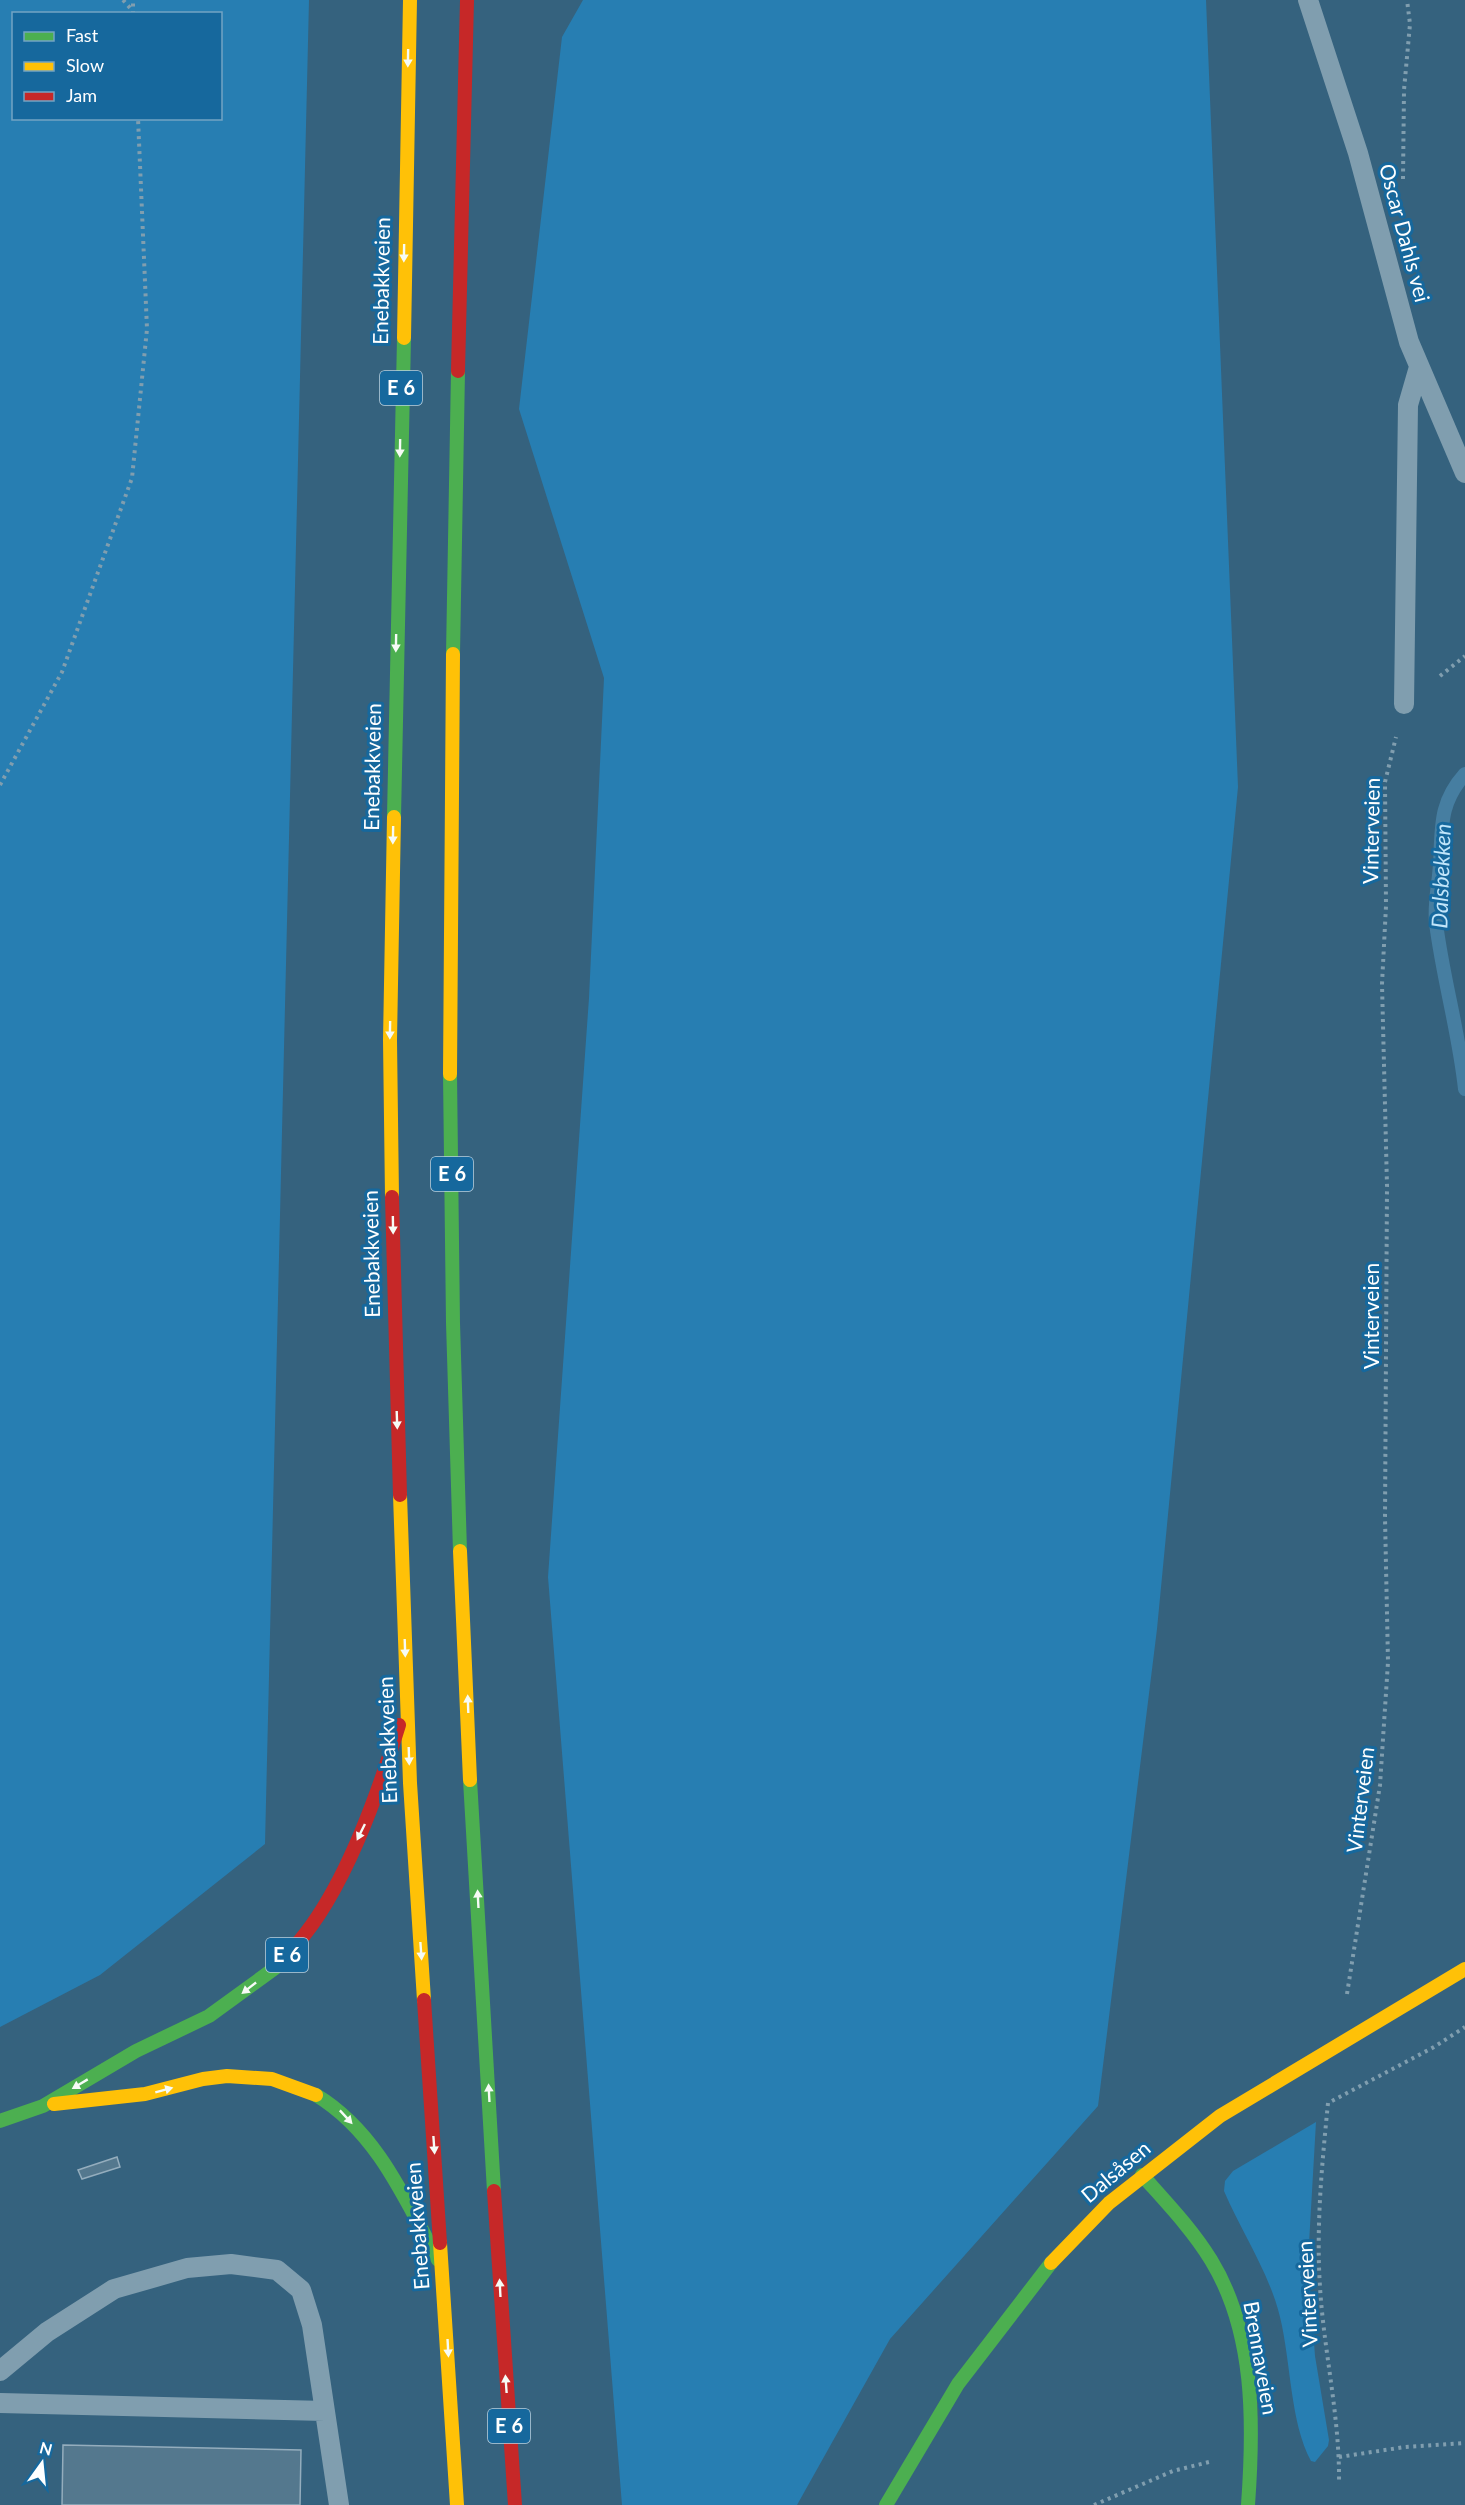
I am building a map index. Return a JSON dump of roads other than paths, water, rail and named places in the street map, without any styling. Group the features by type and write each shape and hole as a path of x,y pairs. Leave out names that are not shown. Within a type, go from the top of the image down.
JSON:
{"main road":[{"name":"Enebakkveien","path":"410,0 390,1040 394,1323 410,1783 457,2505"},
{"name":"E 6","path":"467,0 451,782 453,1324 470,1772 515,2505"},
{"name":"E 6","path":"0,2121 44,2106 136,2051 233,2001 275,1968 307,1933 329,1897 377,1798 407,1698"},
{"name":"Dalsåsen","path":"886,2505 958,2384 1022,2298 1081,2230 1142,2175 1220,2116 1392,2015 1465,1969"},
{"name":"E 6","path":"44,2106 146,2094 203,2079 226,2076 272,2079 312,2090 343,2112 376,2151 443,2269"},
{"name":"Brennaveien","path":"1142,2175 1198,2241 1227,2290 1242,2348 1248,2385 1251,2459 1248,2505"}],"lane":[{"name":"Oscar Dahls vei","path":"1308,0 1358,153 1409,342 1465,474"},
{"path":"1404,704 1407,405 1419,366"},
{"path":"0,2371 48,2332 114,2289 187,2268 231,2264 277,2270 301,2290 312,2325 339,2505"},
{"path":"0,2403 325,2411"}],"waterway":[{"name":"Dalsbekken","path":"1465,774 1450,795 1446,805 1436,901 1439,944 1465,1089"}]}
